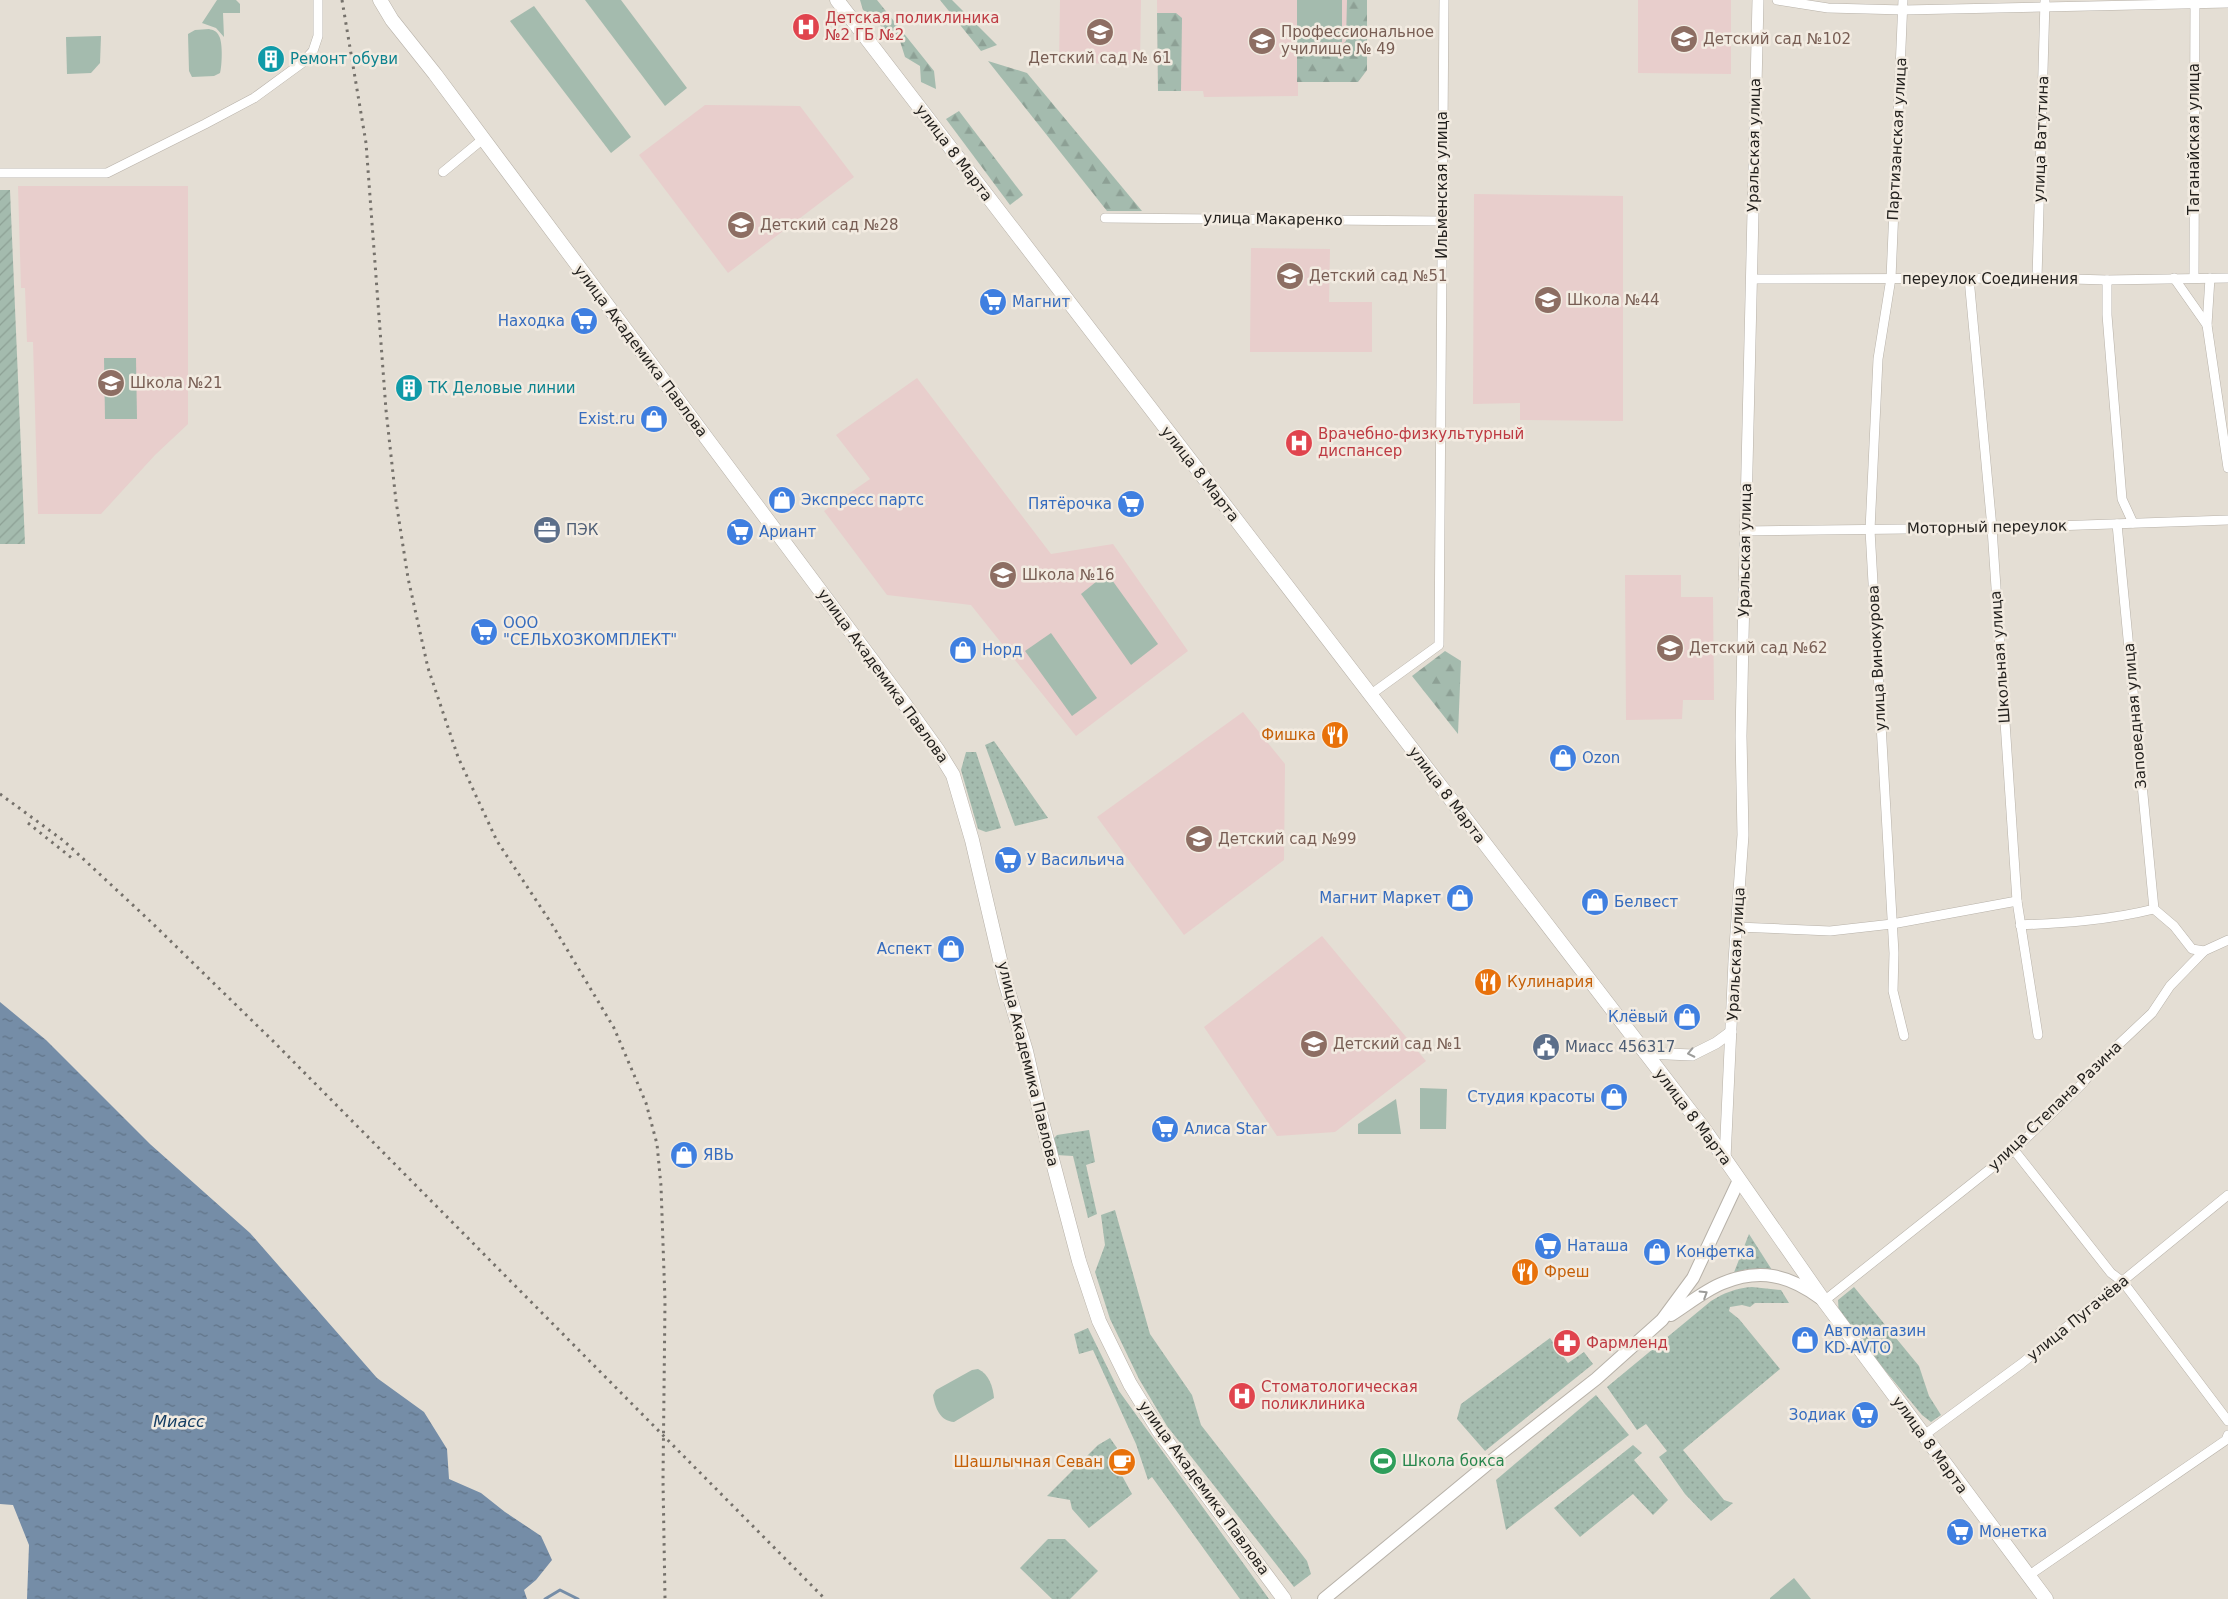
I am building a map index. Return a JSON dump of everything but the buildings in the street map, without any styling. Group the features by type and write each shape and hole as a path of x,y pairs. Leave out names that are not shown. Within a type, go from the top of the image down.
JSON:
{"main road":[{"name":"улица Академика Павлова","path":"380,0 392,20 484,139 938,748 953,775 972,840 1005,980 1026,1051 1045,1134 1079,1261 1099,1321 1130,1384 1159,1431 1284,1599"},
{"name":"улица 8 Марта","path":"837,0 1725,1159 1824,1301 2046,1599"},
{"path":"1662,1320 1693,1278 1739,1180"},
{"path":"1325,1598 1485,1466 1596,1379 1662,1320 1723,1283 1750,1277 1780,1277 1802,1284 1824,1301"}],"street":[{"path":"0,173 107,173 214,120 254,98 302,63 313,51 318,36 318,0"},
{"name":"Ильменская улица","path":"1370,694 1439,645 1444,0"},
{"name":"Уральская улица","path":"1725,1159 1743,835 1741,736 1758,0"},
{"path":"1777,0 1828,8 2045,3 2228,3"},
{"name":"Таганайская улица","path":"2194,278 2195,2"},
{"name":"улица Ватутина","path":"2037,278 2045,3"},
{"name":"Партизанская улица","path":"1891,278 1904,5"},
{"path":"444,172 484,139"},
{"name":"улица Макаренко","path":"1105,218 1442,221"},
{"name":"улица Винокурова","path":"1891,278 1878,359 1870,530 1894,953 1893,991 1904,1036"},
{"name":"Школьная улица","path":"1969,278 1992,528 2017,901 2038,1035"},
{"name":"переулок Соединения","path":"1751,279 2037,278 2107,280 2228,278"},
{"path":"2174,278 2207,325"},
{"path":"2210,278 2207,325 2228,468"},
{"path":"2107,280 2107,315 2122,499 2133,523"},
{"name":"Моторный переулок","path":"1745,532 1992,528 2228,520"},
{"name":"Заповедная улица","path":"2117,524 2154,908"},
{"path":"1737,927 1830,931 1892,924 2017,901"},
{"path":"2020,925 2070,923 2121,917 2154,908 2174,926 2192,949 2204,951"},
{"name":"улица Степана Разина","path":"1824,1301 2014,1150 2082,1084 2100,1062 2152,1014 2170,986 2204,951 2228,940"},
{"path":"1644,1053 1692,1055 1716,1043 1732,1032"},
{"path":"2014,1150 2111,1273 2123,1282 2228,1421"},
{"name":"улица Пугачёва","path":"1923,1436 2021,1364 2228,1195"},
{"path":"2028,1576 2226,1440 2228,1435"}],"shaded area":[{"name":"Детский сад № 61","path":"1060,0 1141,0 1140,64 1059,63"},
{"name":"Профессиональное училище № 49","path":"1157,0 1367,0 1367,70 1358,82 1298,82 1298,96 1204,97 1203,91 1158,91"},
{"name":"Детский сад №102","path":"1638,0 1731,0 1731,74 1638,73"},
{"name":"Детский сад №28","path":"705,105 800,106 854,177 728,273 639,155"},
{"name":"Школа №21","path":"18,186 188,186 188,424 155,455 101,514 38,514 33,342 27,342 25,288 21,288"},
{"name":"Школа №44","path":"1474,194 1623,196 1623,421 1520,420 1520,403 1473,404"},
{"name":"Детский сад №51","path":"1251,248 1330,249 1329,302 1372,302 1372,352 1250,352"},
{"name":"Школа №16","path":"917,378 1051,554 1113,544 1188,651 1076,736 971,605 887,595 824,511 870,479 836,435"},
{"name":"Детский сад №62","path":"1625,575 1681,575 1681,597 1713,597 1714,700 1683,700 1682,719 1626,720"},
{"name":"Детский сад №99","path":"1243,712 1285,764 1284,860 1184,935 1097,817"},
{"name":"Детский сад №1","path":"1322,936 1426,1061 1335,1132 1277,1136 1204,1027"}],"green space":[{"path":"217,0 236,0 240,4 240,13 223,13 224,37 216,28 202,23"},
{"path":"585,0 621,0 687,88 665,106"},
{"path":"860,0 877,0 934,71 936,89 921,82 920,66 905,57 899,38 885,34 876,18 863,10"},
{"path":"940,0 952,0 997,45 981,51"},
{"path":"1297,0 1342,0 1342,42 1297,43"},
{"path":"1347,0 1367,0 1367,70 1358,82 1297,82 1297,49 1299,46 1342,45 1346,41"},
{"path":"534,6 631,137 611,153 510,21"},
{"path":"1157,13 1176,13 1182,18 1181,91 1158,91"},
{"path":"209,29 218,34 221,43 220,73 214,76 192,77 189,71 188,34 195,30"},
{"path":"101,36 100,63 91,73 67,74 66,37"},
{"path":"988,61 1027,73 1142,211 1107,211"},
{"path":"959,111 1023,195 1010,205 946,119"},
{"path":"0,190 10,190 25,544 0,544"},
{"path":"104,358 136,358 137,419 105,419"},
{"path":"1107,573 1158,644 1131,665 1081,594"},
{"path":"1051,633 1097,698 1072,716 1025,651"},
{"path":"1445,651 1461,661 1458,734 1412,676"},
{"path":"994,741 1048,818 1015,826 985,745"},
{"path":"966,752 976,752 1001,828 986,832 978,829 961,770"},
{"path":"1420,1088 1447,1089 1446,1129 1420,1129"},
{"path":"1396,1099 1401,1134 1358,1134 1358,1124"},
{"path":"1089,1130 1095,1162 1086,1165 1097,1214 1088,1218 1073,1156 1056,1155 1052,1140 1057,1135"},
{"path":"1115,1210 1150,1334 1192,1395 1201,1425 1307,1561 1311,1574 1294,1587 1167,1426 1139,1379 1110,1319 1095,1272 1105,1245 1101,1215"},
{"path":"1749,1234 1772,1270 1746,1269 1733,1275"},
{"path":"1752,1287 1781,1290 1789,1303 1755,1303 1750,1307 1742,1305 1730,1307 1729,1311 1739,1319 1780,1369 1683,1450 1724,1500 1733,1503 1711,1521 1685,1494 1659,1457 1667,1451 1646,1424 1637,1430 1607,1387 1711,1301 1730,1291"},
{"path":"1854,1287 1919,1366 1929,1396 1941,1415 1931,1422 1922,1415 1839,1315 1838,1300"},
{"path":"1088,1328 1119,1391 1269,1599 1240,1599 1152,1477 1148,1480 1136,1444 1093,1350 1079,1354 1074,1334"},
{"path":"1550,1338 1568,1363 1584,1352 1593,1364 1485,1451 1457,1419 1461,1404"},
{"path":"978,1369 990,1381 994,1398 954,1422 945,1419 935,1405 933,1395 936,1390 972,1370"},
{"path":"1596,1395 1629,1435 1506,1530 1496,1480"},
{"path":"1110,1438 1117,1448 1113,1459 1132,1494 1089,1528 1072,1509 1070,1500 1047,1496 1098,1445"},
{"path":"1633,1445 1642,1453 1634,1460 1668,1500 1653,1515 1633,1494 1580,1537 1554,1508"},
{"path":"1048,1539 1065,1539 1098,1571 1070,1599 1052,1599 1020,1568"},
{"path":"1794,1578 1811,1599 1770,1599 1770,1598"}],"water":[{"name":"Миасс","path":"0,1002 46,1040 150,1144 250,1233 377,1378 424,1412 447,1449 449,1479 481,1493 541,1536 552,1560 536,1580 524,1590 527,1599 27,1599 29,1545 13,1505 0,1504"}],"waterway":[{"path":"545,1599 560,1590 578,1599"}],"railway":[{"path":"342,0 366,143 386,410 396,501 408,578 428,668 458,757 497,841 553,926 614,1028 646,1103 657,1144 661,1186 665,1301 663,1480 665,1599"},
{"path":"0,794 64,841 150,921 275,1043 825,1599"},
{"path":"28,823 73,859"}],"place":[{"name":"Детская поликлиника №2 ГБ №2","path":"806,27"},
{"name":"Детский сад № 61","path":"1100,32"},
{"name":"Детский сад №102","path":"1684,39"},
{"name":"Профессиональное училище № 49","path":"1262,41"},
{"name":"Ремонт обуви","path":"271,59"},
{"name":"Детский сад №28","path":"741,225"},
{"name":"Детский сад №51","path":"1290,276"},
{"name":"Школа №44","path":"1548,300"},
{"name":"Магнит","path":"993,302"},
{"name":"Находка","path":"584,321"},
{"name":"Школа №21","path":"111,383"},
{"name":"ТК Деловые линии","path":"409,388"},
{"name":"Exist.ru","path":"654,419"},
{"name":"Врачебно-физкультурный диспансер","path":"1299,443"},
{"name":"Экспресс партс","path":"782,500"},
{"name":"Пятёрочка","path":"1131,504"},
{"name":"ПЭК","path":"547,530"},
{"name":"Ариант","path":"740,532"},
{"name":"Школа №16","path":"1003,575"},
{"name":"ООО \"СЕЛЬХОЗКОМПЛЕКТ\"","path":"484,632"},
{"name":"Детский сад №62","path":"1670,648"},
{"name":"Норд","path":"963,650"},
{"name":"Фишка","path":"1335,735"},
{"name":"Ozon","path":"1563,758"},
{"name":"Детский сад №99","path":"1199,839"},
{"name":"У Васильича","path":"1008,860"},
{"name":"Магнит Маркет","path":"1460,898"},
{"name":"Белвест","path":"1595,902"},
{"name":"Аспект","path":"951,949"},
{"name":"Кулинария","path":"1488,982"},
{"name":"Клёвый","path":"1687,1017"},
{"name":"Детский сад №1","path":"1314,1044"},
{"name":"Миасс 456317","path":"1546,1047"},
{"name":"Студия красоты","path":"1614,1097"},
{"name":"Алиса Star","path":"1165,1129"},
{"name":"ЯВЬ","path":"684,1155"},
{"name":"Наташа","path":"1548,1246"},
{"name":"Конфетка","path":"1657,1252"},
{"name":"Фреш","path":"1525,1272"},
{"name":"Автомагазин KD-AVTO","path":"1805,1340"},
{"name":"Фармленд","path":"1567,1343"},
{"name":"Стоматологическая поликлиника","path":"1242,1396"},
{"name":"Зодиак","path":"1865,1415"},
{"name":"Школа бокса","path":"1383,1461"},
{"name":"Шашлычная Севан","path":"1122,1462"},
{"name":"Монетка","path":"1960,1532"}]}
